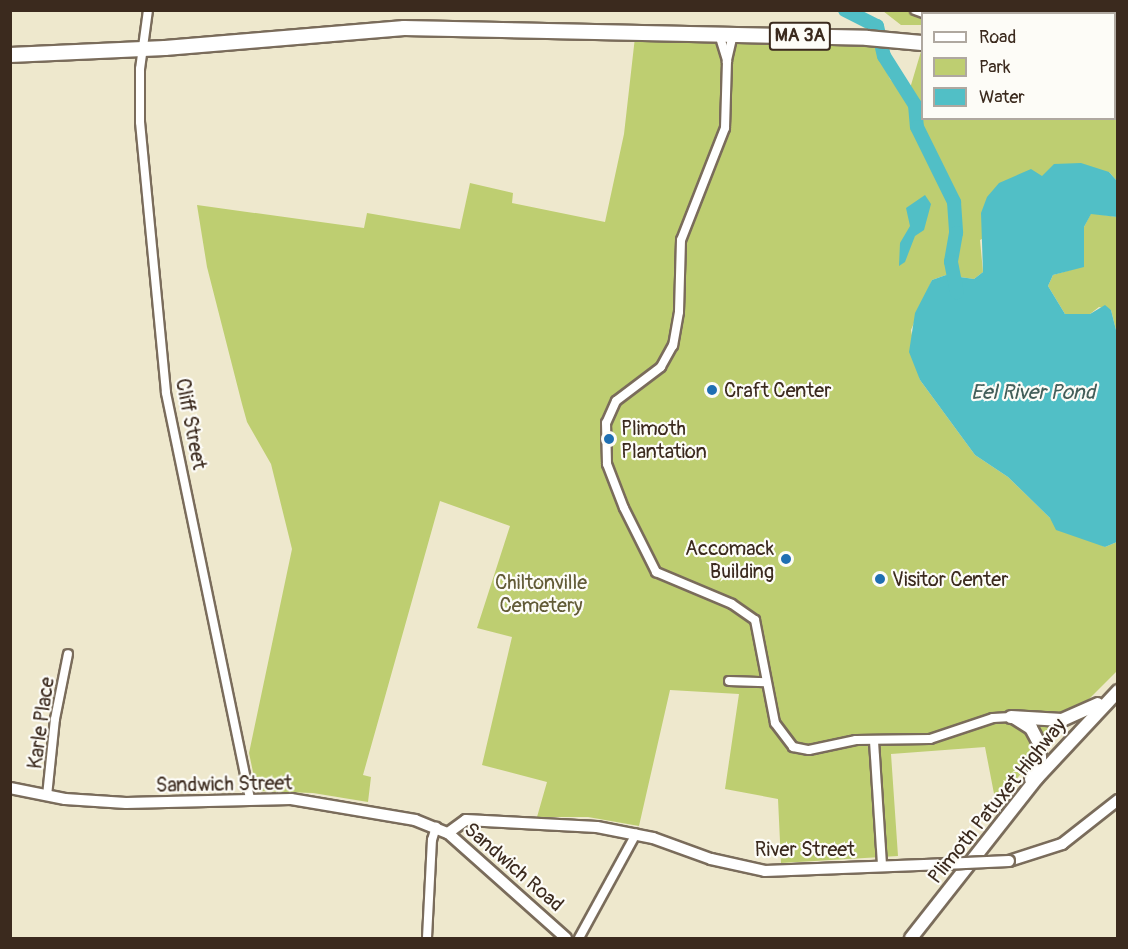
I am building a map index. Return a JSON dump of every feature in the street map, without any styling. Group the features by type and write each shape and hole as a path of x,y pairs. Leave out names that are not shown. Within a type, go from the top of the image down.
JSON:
{"main road":[{"name":"MA 3A","path":"10,55 145,50 404,28 867,38 921,43"},
{"name":"Plimoth Patuxet Highway","path":"911,939 1024,795 1096,712 1116,696"},
{"path":"1011,717 1066,719 1116,696"},
{"path":"1011,717 1031,728 1041,748 1039,763 1024,795"}],"street":[{"name":"Cliff Street","path":"146,13 145,50 139,86 140,122 169,409 250,800"},
{"path":"726,34 724,128 681,240 679,312 673,345 660,367 616,401 606,423 607,464 635,534 656,572 738,607 758,627 766,682 777,729 793,747 809,750 856,740 936,738 993,718 1011,717"},
{"path":"726,34 727,61"},
{"name":"Karle Place","path":"47,796 55,719 68,654"},
{"path":"729,681 766,682"},
{"path":"874,741 882,866"},
{"name":"Sandwich Street","path":"10,788 47,796 149,804 250,800 332,804 436,827"},
{"name":"River Street","path":"448,833 466,820 597,827 636,834 751,869 1009,861 1062,844 1118,800"},
{"path":"427,939 432,840 436,827"},
{"name":"Sandwich Road","path":"436,827 448,833 566,939"},
{"path":"579,939 636,834"}],"green space":[{"path":"999,10 999,12 921,12 921,25 901,25 883,11"},
{"name":"Plimoth Plantation","path":"635,37 873,43 890,79 904,95 911,85 921,51 921,120 1116,120 1117,104 1117,181 1109,172 980,240 983,272 974,279 946,275 932,280 911,330 920,380 975,455 1008,477 1050,518 1105,547 1117,542 1117,671 1051,737 996,804 985,747 891,754 898,856 781,863 778,799 725,789 739,694 670,690 639,826 588,817 537,817 547,782 482,765 512,637 477,628 510,526 440,501 363,775 371,777 368,802 313,793 257,791 249,753 292,549 271,464 247,422 242,404 207,267 197,205 364,228 367,213 460,229 470,183 513,193 512,203 605,222 624,134"},
{"path":"1091,213 1117,217 1117,334 1111,310 1099,307 1090,314 1065,314 1048,286 1053,275 1084,266 1084,227"}],"water":[{"path":"1025,11 1117,11 1117,24 1116,12"},
{"name":"Eel River Pond","path":"1081,163 1109,172 1117,181 1117,217 1091,214 1084,227 1084,267 1053,275 1048,286 1065,314 1090,314 1105,305 1111,310 1117,334 1117,542 1105,547 1056,530 1050,518 1008,477 975,455 920,380 909,352 915,313 932,280 946,275 974,279 983,272 981,213 987,197 999,183 1031,169 1042,176 1054,164"},
{"path":"925,195 931,204 924,230 915,236 905,262 899,266 900,243 910,226 906,208"}],"waterway":[{"path":"845,10 877,26 884,56 915,105 917,127 954,202 956,233 951,262 957,292"}],"place":[{"name":"Craft Center","path":"712,390"},
{"name":"Plimoth Plantation","path":"609,439"},
{"name":"Accomack Building","path":"786,559"},
{"name":"Visitor Center","path":"880,579"}],"park label":[{"name":"Chiltonville Cemetery","path":"541,594"}]}
